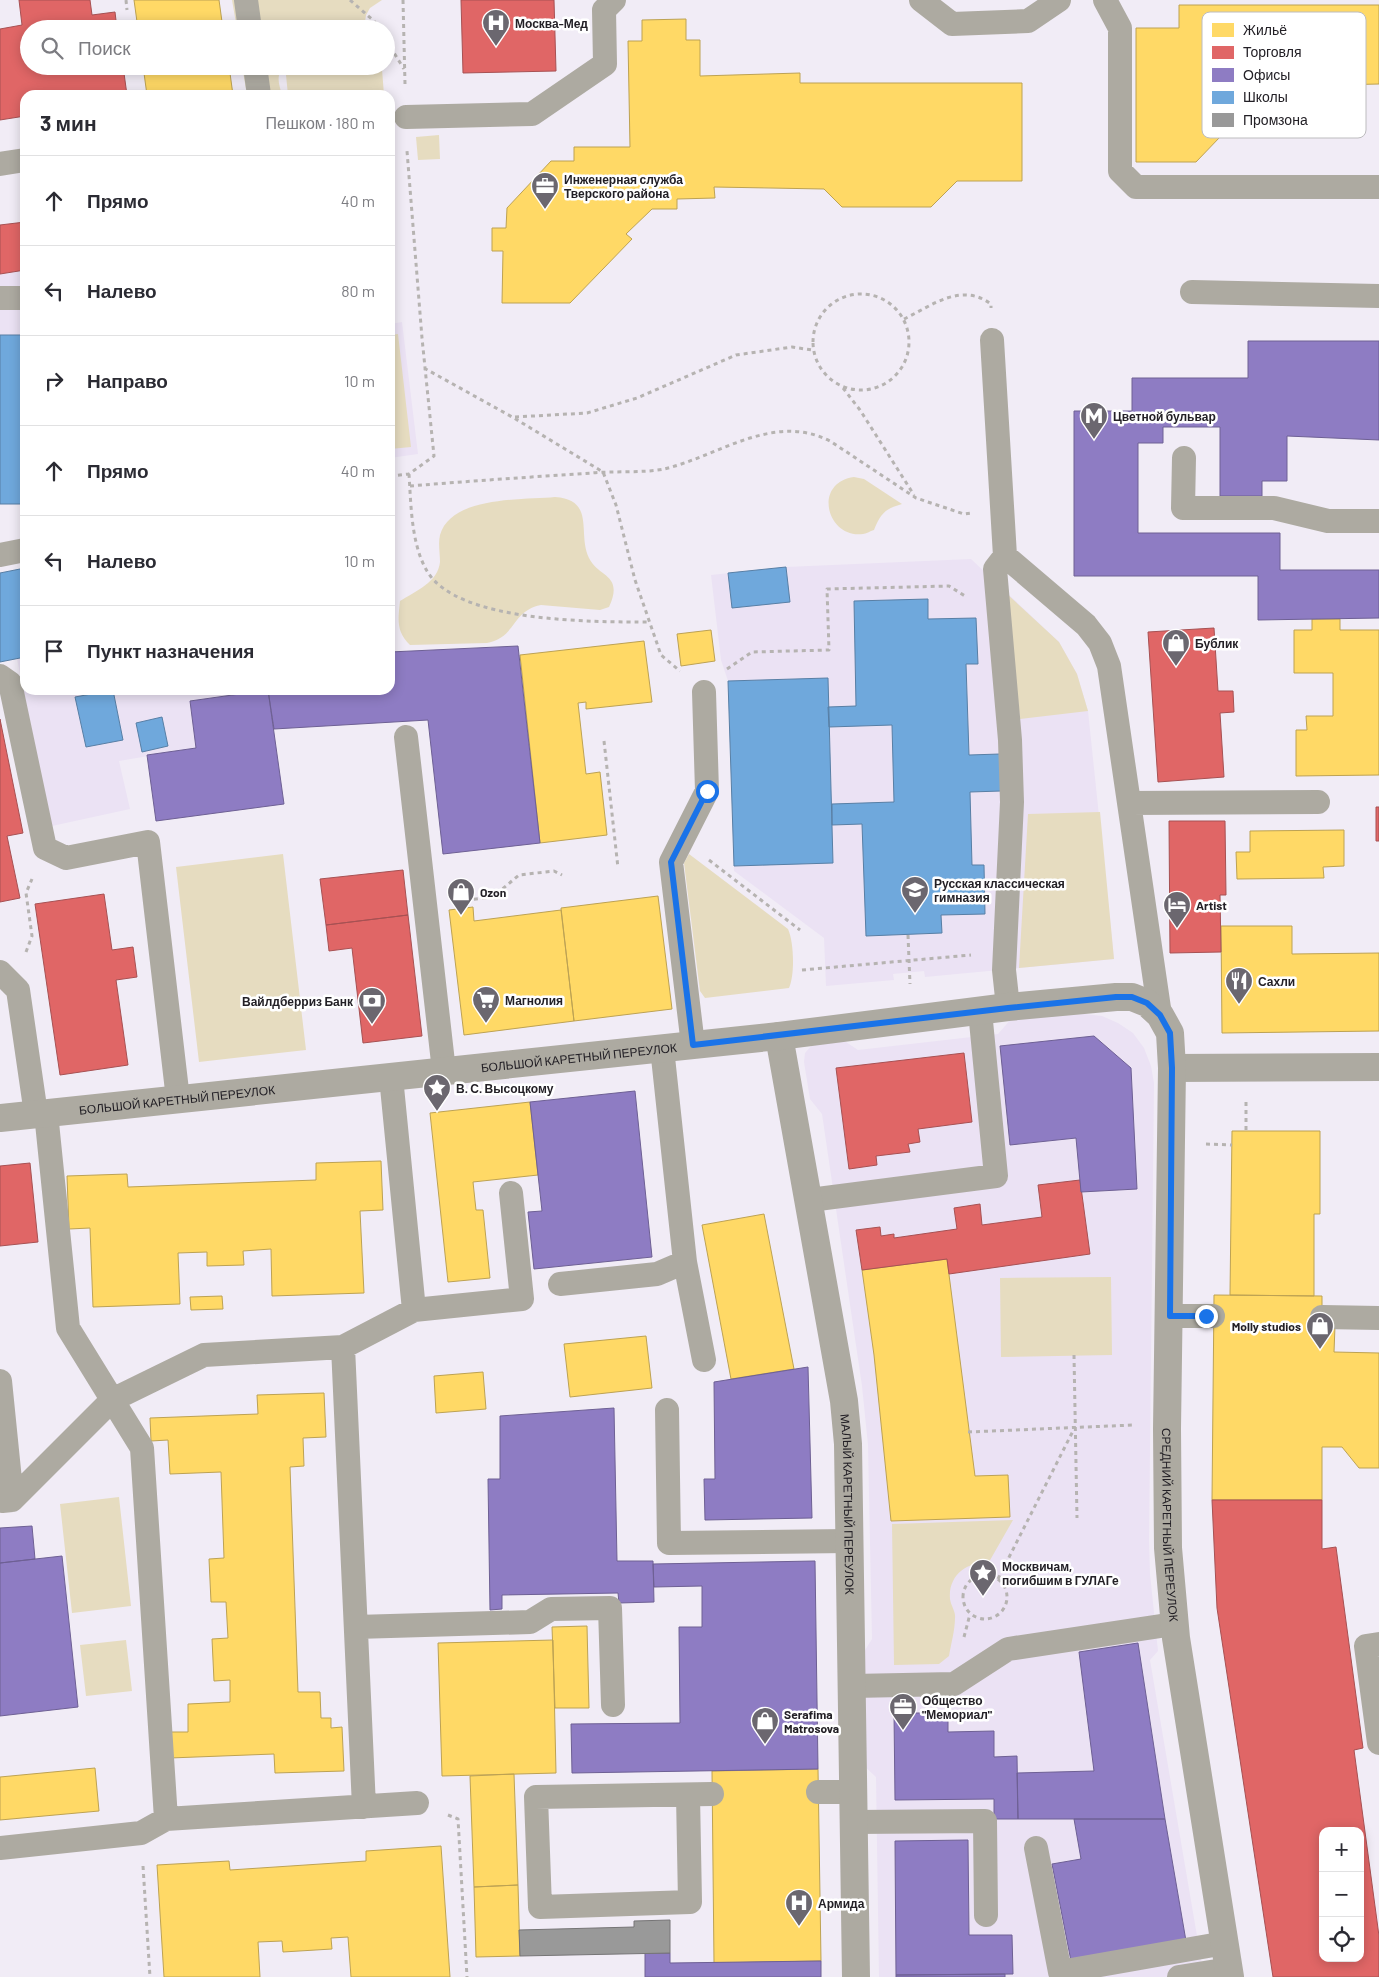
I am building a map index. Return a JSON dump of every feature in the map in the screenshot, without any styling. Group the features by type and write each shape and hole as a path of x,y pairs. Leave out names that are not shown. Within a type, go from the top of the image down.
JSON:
{"street":[{"name":"БОЛЬШОЙ КАРЕТНЫЙ ПЕРЕУЛОК","path":"0,1118 779,1036 980,1011 1116,997 1132,997 1147,1003 1160,1015 1170,1033 1172,1068"},
{"name":"МАЛЫЙ КАРЕТНЫЙ ПЕРЕУЛОК","path":"779,1036 810,1200 844,1401 848,1444 856,1977"},
{"path":"1172,1068 1379,1067"},
{"name":"СРЕДНИЙ КАРЕТНЫЙ ПЕРЕУЛОК","path":"1172,1068 1167,1430 1168,1548 1174,1624 1228,1963"}],"lane":[{"path":"246,0 249,20"},
{"path":"406,117 532,114 605,64 604,10 614,0"},
{"path":"921,0 952,24 1028,21 1059,0"},
{"path":"1105,0 1120,28 1120,171 1136,187 1379,187"},
{"path":"256,75 258,90"},
{"path":"0,164 20,161"},
{"path":"1192,292 1379,296"},
{"path":"0,298 20,298"},
{"path":"992,340 1005,556 995,569 1010,740 1012,802 1004,970 1008,1008"},
{"path":"1184,458 1183,508 1274,508 1328,521 1379,522"},
{"path":"0,555 20,551"},
{"path":"1005,556 1086,625 1100,643 1109,666 1160,1015"},
{"path":"12,680 45,848 66,858 148,842 178,1099"},
{"path":"693,1045 671,862 707,791 704,692"},
{"path":"406,736 444,1071"},
{"path":"1129,804 1318,802"},
{"path":"0,972 18,990 41,1114 68,1328 142,1448 166,1820"},
{"path":"810,1200 996,1176 980,1011"},
{"path":"662,1048 685,1262 704,1360"},
{"path":"391,1077 414,1310"},
{"path":"6,1501 112,1400 204,1355 343,1347 414,1310 522,1299 511,1193"},
{"path":"560,1284 657,1274 685,1262"},
{"path":"1170,1316 1213,1316"},
{"path":"1322,1317 1379,1318"},
{"path":"343,1347 364,1807"},
{"path":"0,1381 6,1501"},
{"path":"667,1410 669,1543 849,1541"},
{"path":"356,1627 530,1622 551,1610 610,1608 613,1704"},
{"path":"852,1686 954,1684 1008,1649 1174,1624"},
{"path":"1379,1644 1366,1646 1379,1743"},
{"path":"818,1792 854,1792"},
{"path":"688,1795 690,1902 540,1907 536,1797 712,1794"},
{"path":"0,1848 141,1833 166,1820 417,1803"},
{"path":"854,1822 985,1821 986,1915"},
{"path":"1036,1848 1060,1972 1228,1963"},
{"path":"1179,1977 1228,1963"}],"path":[{"path":"126,0 127,10"},
{"path":"350,0 373,20"},
{"path":"395,475 409,474 434,456 424,368 406,117 403,0"},
{"path":"395,55 404,70"},
{"path":"843,388 860,391 877,389 892,380 903,368 909,352 909,334 904,319 893,306 878,296 862,294 845,296 830,304 819,317 813,333 812,350 818,366 829,379 843,388 860,410 916,498"},
{"path":"904,319 956,294 980,296 991,304 992,340"},
{"path":"514,418 587,413 637,398 736,355 792,347 812,350"},
{"path":"424,368 514,418 603,472 616,505 635,580 661,655 704,692"},
{"path":"410,486 662,469 704,456 740,440 768,432 800,432 818,435 830,441 916,498 964,514 1002,512"},
{"path":"409,474 418,548 427,572 448,593 482,606 530,616 594,622 650,622"},
{"path":"724,671 752,652 829,650 827,589 949,586 999,619"},
{"path":"604,742 618,868"},
{"path":"682,840 800,930"},
{"path":"18,990 27,949 32,936 26,893 45,848"},
{"path":"425,905 493,897 519,875 554,871 562,875"},
{"path":"908,935 910,978"},
{"path":"802,970 1005,952"},
{"path":"1246,1099 1246,1131"},
{"path":"1206,1144 1232,1145"},
{"path":"1074,1355 1077,1518"},
{"path":"968,1432 1129,1425"},
{"path":"998,1579 1075,1427"},
{"path":"980,1575 990,1575 998,1579 1004,1587 1007,1597 1004,1606 998,1614 989,1618 979,1618 970,1614 964,1606 962,1596 964,1586 971,1579 980,1575"},
{"path":"417,1803 458,1819 468,1977"},
{"path":"141,1833 150,1977"}],"shaded area":[{"path":"232,0 382,0 370,8 365,20 235,20"},
{"path":"244,75 279,75 281,90 246,90"},
{"path":"286,75 382,75 384,90 288,90"},
{"path":"439,135 440,159 418,160 416,137"},
{"path":"20,271 20,504 0,504 0,274"},
{"path":"402,322 418,454 395,457 395,323"},
{"path":"395,334 398,334 411,447 395,449"},
{"path":"854,477 864,479 902,504 884,512 874,530 864,534 851,533 840,528 833,520 829,510 829,499 833,489 841,481"},
{"path":"555,497 568,499 576,504 581,511 584,538 589,558 612,582 614,588 609,607 600,610 541,605 531,608 524,613 497,640 487,643 410,645 405,640 399,625 400,601 419,590 435,575 440,562 440,535 447,522 458,513 490,502"},
{"path":"971,559 1059,642 1077,674 1088,711 1114,959 925,977 924,971 893,974 894,980 826,986 824,938 734,871 728,681 721,660 711,575 786,567"},
{"path":"20,569 20,673 17,659 0,662 0,573"},
{"path":"1006,593 1059,642 1077,674 1088,711 1020,719"},
{"path":"25,695 233,695 190,701 196,748 119,761 130,809 52,826"},
{"path":"1100,812 1114,959 1019,968 1028,814"},
{"path":"283,854 306,1050 199,1062 176,867"},
{"path":"689,854 788,929 792,942 793,958 789,988 705,998 700,991 684,863"},
{"path":"1076,1013 1102,1016 1118,1023 1133,1033 1144,1048 1151,1066 1154,1083 1149,1541 1150,1574 1158,1651 1150,1660 1204,1977 879,1977 876,1777 862,1764 862,1655 872,1639 868,1445 862,1386 822,1114 810,1099 804,1062 805,1053 812,1045 840,1038 858,1050 998,1034 1012,1018"},
{"path":"1111,1277 1112,1355 1001,1357 1000,1278"},
{"path":"119,1497 131,1606 72,1613 60,1504"},
{"path":"1013,1520 989,1562 966,1567 952,1583 950,1599 955,1613 955,1623 949,1656 939,1664 894,1665 892,1524"},
{"path":"126,1640 132,1691 86,1696 80,1645"}],"building: Жильё":[{"path":"134,0 219,0 222,20 137,20"},
{"path":"1179,5 1379,5 1379,84 1366,84 1366,12 1202,12 1202,138 1219,138 1196,162 1136,162 1136,28 1179,28"},
{"path":"686,19 686,40 700,40 700,76 800,73 800,83 1022,83 1022,181 957,181 931,207 842,207 824,189 714,187 715,198 677,199 677,209 652,209 626,234 632,239 570,303 502,303 503,251 492,251 492,228 506,228 507,208 551,161 574,161 574,147 630,147 628,41 642,41 642,20"},
{"path":"144,75 230,75 232,90 146,90"},
{"path":"1312,619 1340,619 1340,630 1379,630 1379,775 1296,776 1296,730 1307,730 1306,716 1333,716 1333,673 1294,673 1294,630 1312,630"},
{"path":"711,630 715,661 681,666 677,634"},
{"path":"644,641 652,702 586,709 586,702 578,703 586,774 600,772 607,835 540,843 520,655"},
{"path":"1344,830 1344,866 1323,867 1324,878 1237,879 1236,852 1250,852 1250,831"},
{"path":"658,896 672,1009 574,1021 561,908"},
{"path":"473,907 474,921 561,910 574,1021 464,1035 449,910"},
{"path":"1221,926 1292,926 1292,954 1379,953 1379,1031 1222,1033"},
{"path":"530,1102 538,1175 473,1182 476,1210 483,1210 490,1278 448,1282 430,1113"},
{"path":"1232,1131 1320,1131 1320,1214 1314,1214 1314,1296 1230,1295"},
{"path":"381,1161 383,1210 360,1211 364,1293 272,1296 271,1249 243,1251 244,1265 207,1266 207,1252 178,1253 180,1304 93,1307 90,1228 69,1229 67,1176 127,1174 128,1187 316,1180 316,1163"},
{"path":"764,1214 794,1369 731,1379 702,1225"},
{"path":"947,1259 975,1476 1008,1475 1010,1517 891,1521 874,1355 862,1270"},
{"path":"1214,1295 1322,1296 1322,1326 1335,1326 1334,1352 1379,1353 1379,1468 1359,1468 1342,1447 1322,1447 1322,1500 1212,1500"},
{"path":"222,1296 223,1309 191,1310 190,1297"},
{"path":"646,1336 652,1388 570,1397 564,1344"},
{"path":"483,1372 486,1409 436,1413 434,1376"},
{"path":"324,1393 326,1437 303,1438 304,1466 290,1467 298,1692 320,1692 321,1718 331,1718 331,1728 342,1727 344,1771 275,1773 274,1754 170,1758 169,1732 188,1732 188,1704 230,1702 230,1680 214,1681 212,1639 228,1638 226,1602 211,1602 209,1559 224,1558 221,1472 170,1474 168,1440 151,1441 150,1418 258,1414 257,1395"},
{"path":"587,1626 589,1708 555,1708 552,1627"},
{"path":"553,1640 556,1773 442,1776 438,1643"},
{"path":"95,1768 99,1811 0,1820 0,1777"},
{"path":"818,1769 821,1961 714,1963 712,1771"},
{"path":"514,1774 518,1885 474,1887 470,1776"},
{"path":"441,1846 450,1977 351,1977 348,1937 331,1938 332,1949 283,1952 282,1941 258,1942 260,1977 164,1977 157,1865 229,1861 230,1870 366,1861 366,1851"},
{"path":"518,1885 520,1956 476,1957 474,1887"}],"building: Торговля":[{"path":"19,0 90,0 92,15 115,12 116,20 21,20"},
{"path":"461,0 554,0 556,71 463,73"},
{"path":"20,25 20,75 124,75 126,90 20,90 20,117 0,120 0,29"},
{"path":"20,223 20,271 0,274 0,225"},
{"path":"1214,628 1218,691 1233,691 1234,712 1220,713 1224,777 1158,782 1148,632"},
{"path":"0,719 23,833 7,836 20,898 0,902"},
{"path":"1376,807 1379,807 1379,841 1376,841"},
{"path":"1169,821 1225,821 1226,895 1220,895 1221,952 1170,953"},
{"path":"403,870 408,915 326,925 320,879"},
{"path":"104,894 112,950 133,947 137,977 116,980 128,1065 60,1075 35,904"},
{"path":"408,915 422,1036 363,1043 352,948 329,951 326,925"},
{"path":"964,1053 972,1122 918,1129 920,1142 908,1144 910,1152 876,1156 877,1165 849,1169 836,1068"},
{"path":"30,1163 38,1242 0,1246 0,1166"},
{"path":"1080,1180 1090,1254 949,1274 947,1259 862,1270 856,1230 880,1227 881,1236 894,1234 894,1238 957,1229 954,1208 980,1204 982,1225 1042,1217 1038,1185"},
{"path":"1212,1500 1322,1500 1322,1549 1336,1547 1363,1748 1354,1750 1379,1936 1379,1977 1273,1977 1217,1608"}],"building: Офисы":[{"path":"1248,341 1379,341 1379,440 1287,436 1287,481 1262,481 1262,496 1220,496 1220,427 1163,427 1163,443 1138,443 1138,533 1280,533 1280,570 1379,570 1379,618 1258,620 1258,576 1074,576 1074,411 1132,411 1132,378 1248,378"},
{"path":"518,646 540,843 443,854 428,720 274,729 269,695 395,695 395,652"},
{"path":"233,695 269,695 284,804 156,821 147,755 196,748 190,701"},
{"path":"1094,1036 1131,1068 1137,1189 1081,1192 1076,1138 1010,1145 1000,1046"},
{"path":"635,1091 652,1257 534,1269 528,1212 542,1211 530,1102"},
{"path":"808,1367 812,1518 705,1520 704,1479 715,1479 714,1382"},
{"path":"614,1408 617,1561 653,1561 654,1602 619,1603 618,1593 502,1595 502,1609 490,1610 488,1479 500,1479 500,1416"},
{"path":"32,1526 35,1559 0,1563 0,1528"},
{"path":"62,1556 78,1707 0,1716 0,1563"},
{"path":"815,1561 818,1769 572,1773 571,1724 680,1723 679,1627 702,1627 702,1586 654,1587 653,1564"},
{"path":"1138,1643 1165,1819 1018,1819 1017,1773 1094,1771 1079,1652"},
{"path":"894,1713 948,1713 948,1732 994,1731 994,1757 1017,1756 1018,1819 994,1819 994,1799 895,1800"},
{"path":"1074,1819 1165,1819 1186,1941 1071,1961 1052,1864 1081,1859"},
{"path":"968,1840 969,1935 1012,1935 1013,1974 896,1975 895,1841"},
{"path":"645,1953 670,1953 670,1963 821,1961 821,1977 645,1977"},
{"path":"1005,1974 1005,1977 896,1977 896,1975"}],"building: Школы":[{"path":"0,335 20,335 20,504 0,504"},
{"path":"786,567 790,602 732,608 728,573"},
{"path":"20,569 20,658 0,662 0,573"},
{"path":"928,599 928,619 976,618 978,664 966,664 969,755 1000,754 1001,791 970,792 972,865 984,865 985,914 941,915 942,933 866,936 862,824 832,825 832,804 894,802 892,725 829,727 828,707 856,706 854,601"},
{"path":"828,678 833,863 734,866 728,681"},
{"path":"114,695 123,740 86,747 75,697"},
{"path":"162,717 168,746 142,752 136,723"}],"building: Промзона":[{"path":"670,1920 670,1953 520,1956 519,1930 634,1927 634,1921"}],"place":[{"name":"Москва-Мед","path":"496,47"},
{"name":"Инженерная служба Тверского района","path":"545,210"},
{"name":"Цветной бульвар","path":"1094,440"},
{"name":"Бублик","path":"1176,667"},
{"name":"Русская классическая гимназия","path":"915,914"},
{"name":"Ozon","path":"461,916"},
{"name":"Artist","path":"1177,929"},
{"name":"Сахли","path":"1239,1005"},
{"name":"Магнолия","path":"486,1024"},
{"name":"Вайлдберриз Банк","path":"372,1025"},
{"name":"В. С. Высоцкому","path":"437,1112"},
{"name":"Molly studios","path":"1320,1350"},
{"name":"Москвичам, погибшим в ГУЛАГе","path":"983,1597"},
{"name":"Общество \"Мемориал\"","path":"903,1731"},
{"name":"Serafima Matrosova","path":"765,1745"},
{"name":"Армида","path":"799,1927"}],"route":[{"path":"707,791 671,862 693,1045 1116,997 1132,997 1147,1003 1160,1015 1170,1033 1172,1068 1170,1316 1206,1316"}]}
